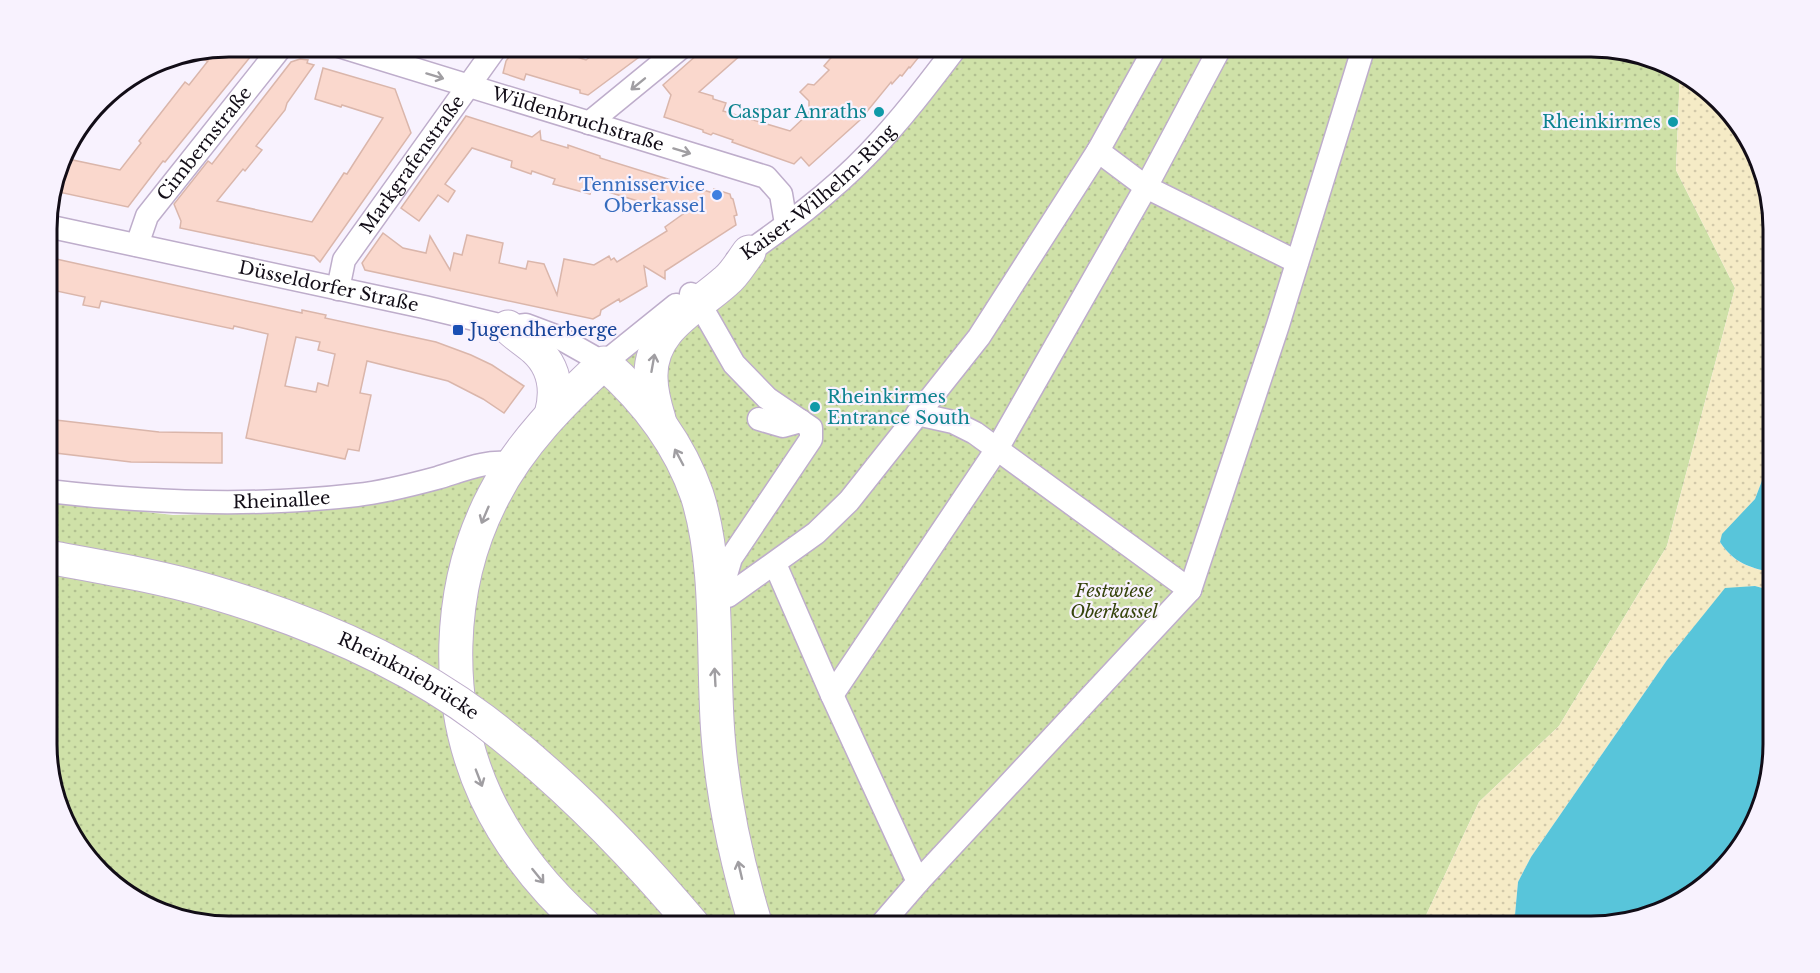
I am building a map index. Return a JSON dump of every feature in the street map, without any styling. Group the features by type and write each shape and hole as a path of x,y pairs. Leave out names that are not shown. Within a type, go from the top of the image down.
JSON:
{"highway":[{"path":"659,421 650,377 654,353 661,337 694,298 728,280 749,252"},
{"path":"508,327 519,339 534,348 551,370 555,394 551,415"},
{"path":"574,916 561,905 515,848 487,797 467,748 458,691 455,638 460,593 472,544 493,495 512,464 551,415 604,363 627,383 659,421 682,460 697,495 710,561 718,735 728,812 741,874 753,916"},
{"name":"Rheinkniebrücke","path":"57,559 221,594 282,615 357,646 420,680 481,719 536,762 594,815 685,916"},
{"name":"Rheinkniebrücke","path":"57,578 204,610 278,634 349,665 413,699 470,734 524,777 578,826 659,916"}],"street":[{"name":"Cimbernstraße","path":"137,245 147,216 273,57"},
{"name":"Wildenbruchstraße","path":"375,57 766,177 781,194 786,224"},
{"name":"Markgrafenstraße","path":"338,289 344,260 489,57"},
{"path":"589,123 670,57"},
{"name":"Kaiser-Wilhelm-Ring","path":"749,252 822,196 869,153 949,57"},
{"path":"604,363 622,346 694,298 734,364 764,407 801,421 811,428 811,439 731,558 726,575 728,596 816,533 849,501 979,338 1098,151 1150,57"},
{"path":"832,695 997,449 1146,187 1215,57"},
{"path":"889,916 1190,590 1297,262 1361,57"},
{"path":"1098,151 1146,187 1297,262"},
{"name":"Düsseldorfer Straße","path":"57,228 508,327 526,325 558,337 604,363"},
{"path":"917,414 952,422 975,433 1190,590"},
{"name":"Rheinallee","path":"57,492 174,502 270,501 356,495 422,482 499,462 512,464"},
{"path":"775,564 918,882"}],"green space":[{"name":"Festwiese Oberkassel","path":"957,57 1602,57 1646,66 1680,82 1676,170 1735,288 1667,546 1559,726 1479,802 1426,916 206,915 184,910 153,898 133,887 100,857 86,840 70,810 58,767 57,502 173,515 271,513 352,506 525,462 607,377 694,301 828,200"}],"sand":[{"path":"1680,82 1704,100 1734,133 1754,174 1762,206 1763,478 1755,499 1723,534 1720,542 1743,564 1763,571 1763,588 1755,586 1725,589 1667,660 1531,857 1518,882 1515,916 1426,916 1479,802 1559,726 1667,546 1735,288 1676,170"}],"water":[{"path":"1763,478 1763,570 1743,564 1720,542 1722,534 1755,499"},
{"path":"1755,586 1763,588 1763,755 1754,799 1734,840 1704,873 1687,887 1646,907 1602,916 1515,916 1518,882 1531,857 1667,660 1725,588"}],"building":[{"path":"250,57 165,162 163,161 128,207 61,193 72,160 120,170 141,143 139,141 185,82 189,85 208,61 201,59"},
{"path":"509,57 577,57 586,60 590,57 639,57 588,95 580,93 580,90 526,74 524,80 503,73"},
{"path":"695,57 739,57 699,92 726,103 723,111 790,131 809,113 809,101 800,92 808,84 814,85 829,70 824,66 832,57 918,58 902,76 900,75 892,84 891,82 860,120 809,166 801,157 794,164 732,142 733,140 713,133 711,135 703,130 664,117 671,95 663,85"},
{"path":"300,59 308,60 307,63 314,65 287,103 285,110 256,146 262,150 217,201 312,222 344,173 347,174 383,118 315,99 323,68 395,89 411,133 320,262 314,256 180,228 181,221 174,204 208,161 212,164 291,62"},
{"path":"466,116 532,137 540,131 541,140 568,148 568,145 600,156 600,158 713,193 714,189 730,194 737,215 734,216 736,225 665,271 665,279 644,266 647,286 601,310 600,315 593,319 365,270 362,263 383,233 403,248 426,253 430,236 450,270 454,253 462,255 467,235 503,243 499,263 526,269 528,261 544,264 557,295 564,259 594,265 609,256 611,260 614,258 617,262 667,231 665,227 690,209 654,198 651,205 592,187 590,194 553,184 555,179 511,167 512,161 472,148 445,184 455,191 448,202 438,195 419,221 401,208"},
{"path":"57,259 302,313 302,310 326,315 325,318 436,342 492,365 524,386 504,413 448,381 367,361 360,393 371,395 359,451 348,449 345,459 246,438 268,334 234,326 233,329 101,301 99,308 83,305 85,297 57,291","holes":["296,337 320,342 318,350 335,354 328,386 318,383 316,392 285,386"]},
{"path":"57,420 159,432 222,433 222,463 131,462 57,453"}],"place":[{"name":"Caspar Anraths","path":"879,112"},
{"name":"Rheinkirmes","path":"1673,122"},
{"name":"Tennisservice Oberkassel","path":"717,195"},
{"name":"Jugendherberge","path":"458,330"},
{"name":"Rheinkirmes Entrance South","path":"815,407"}]}
